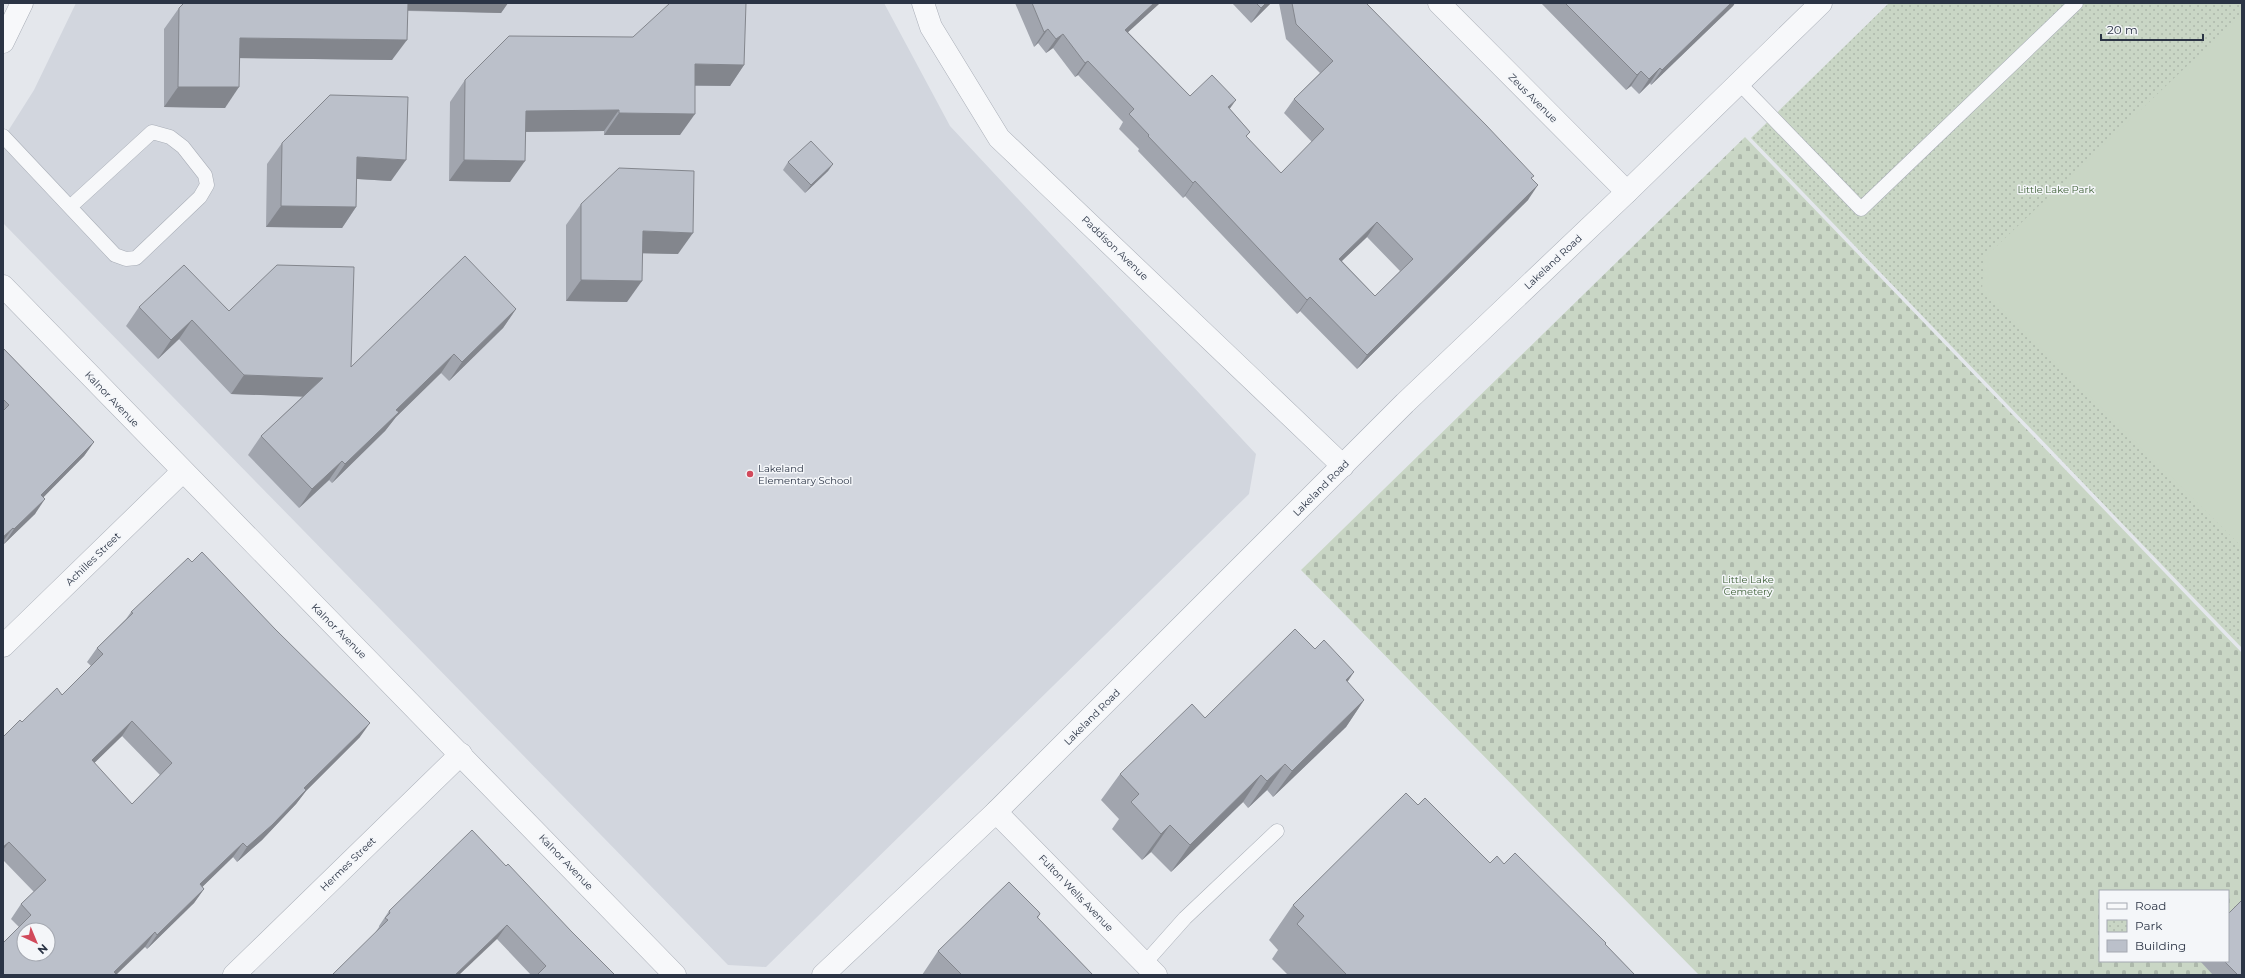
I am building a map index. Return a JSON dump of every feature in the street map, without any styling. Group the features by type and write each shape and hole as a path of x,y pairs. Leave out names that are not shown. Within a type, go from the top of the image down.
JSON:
{"street":[{"path":"3,42 22,3"},
{"name":"Paddison Avenue","path":"923,3 931,27 999,138 1343,466"},
{"name":"Zeus Avenue","path":"1439,3 1627,192"},
{"name":"Lakeland Road","path":"823,975 996,812 1343,466 1405,402 1627,192 1821,3"},
{"name":"Kalnor Avenue","path":"3,286 182,472 461,754 675,975"},
{"name":"Achilles Street","path":"3,646 182,472"},
{"name":"Hermes Street","path":"234,975 461,754"},
{"name":"Fulton Wells Avenue","path":"996,812 1150,969"}],"lane":[{"path":"1739,83 1861,209 2076,3"},
{"path":"3,136 115,255 126,259 136,258 200,197 206,185 205,175 183,147 170,137 152,132 70,207"},
{"path":"1150,969 1185,918 1277,831"}],"shaded area":[{"name":"Lakeland Elementary School","path":"76,3 884,3 950,126 1256,454 1249,494 766,967 728,965 3,223 3,139 34,90"}],"green space":[{"name":"Little Lake Park","path":"1889,3 2242,3 2242,648 1751,138"},
{"path":"2242,14 2242,547 1982,290 1984,258"},
{"name":"Little Lake Cemetery","path":"1745,137 2242,653 2242,975 1699,975 1301,570"}],"building":[{"path":"184,3 408,3 407,40 240,38 239,87 178,87 179,8"},
{"path":"670,3 746,3 744,65 695,64 695,114 619,113 619,110 526,111 525,161 464,160 465,80 509,36 633,37"},
{"path":"1032,3 1154,3 1125,30 1190,96 1212,75 1236,100 1228,107 1250,132 1246,136 1281,173 1324,129 1294,99 1333,61 1296,24 1292,3 1366,3 1486,125 1534,176 1531,178 1538,185 1367,355 1310,297 1307,300 1195,181 1193,183 1148,136 1149,135 1129,114 1134,109 1088,61 1085,63 1063,34 1056,39 1048,29 1044,32","holes":["1377,222 1413,259 1375,296 1339,259"]},
{"path":"1256,3 1266,3 1261,8"},
{"path":"1565,3 1731,3 1662,70 1660,68 1649,79 1641,71 1637,75"},
{"path":"330,95 408,97 406,160 357,157 356,207 281,206 282,143"},
{"path":"811,141 833,164 811,185 788,162"},
{"path":"619,168 694,171 693,233 643,231 642,281 581,280 581,204"},
{"path":"465,256 516,309 462,362 454,354 396,410 399,412 345,464 342,461 312,489 261,436 323,378 244,375 192,320 171,340 139,307 184,265 229,311 277,265 354,267 351,367"},
{"path":"3,348 94,442 41,495 45,499 14,529 13,528 3,537 3,411 9,405 3,399"},
{"path":"202,552 275,629 370,723 304,788 306,790 272,825 247,847 243,843 200,884 204,889 157,935 155,932 114,972 117,975 3,975 3,943 16,930 16,962 56,962 56,922 24,922 31,915 21,904 46,880 9,842 3,847 3,737 20,720 22,722 57,688 62,695 103,654 97,648 133,613 131,612 188,558 192,562","holes":["132,721 172,763 132,804 92,760"]},
{"path":"1295,629 1315,649 1324,640 1354,672 1346,680 1364,700 1292,771 1285,764 1267,781 1261,775 1190,845 1170,825 1161,834 1131,802 1139,794 1120,774 1192,704 1205,718"},
{"path":"1406,793 1418,805 1425,798 1490,863 1497,856 1504,864 1515,853 1606,943 1605,944 1635,975 1347,975 1297,924 1304,916 1293,905"},
{"path":"472,830 506,866 508,864 615,975 537,975 546,966 507,925 455,975 332,975 388,920 385,918 390,913 389,911"},
{"path":"1009,882 1039,912 1040,914 1037,917 1093,975 962,975 938,951"},
{"path":"2242,900 2242,975 2238,975 2225,962 2229,962 2229,913"}],"place":[{"name":"Lakeland Elementary School","path":"750,474"}]}
